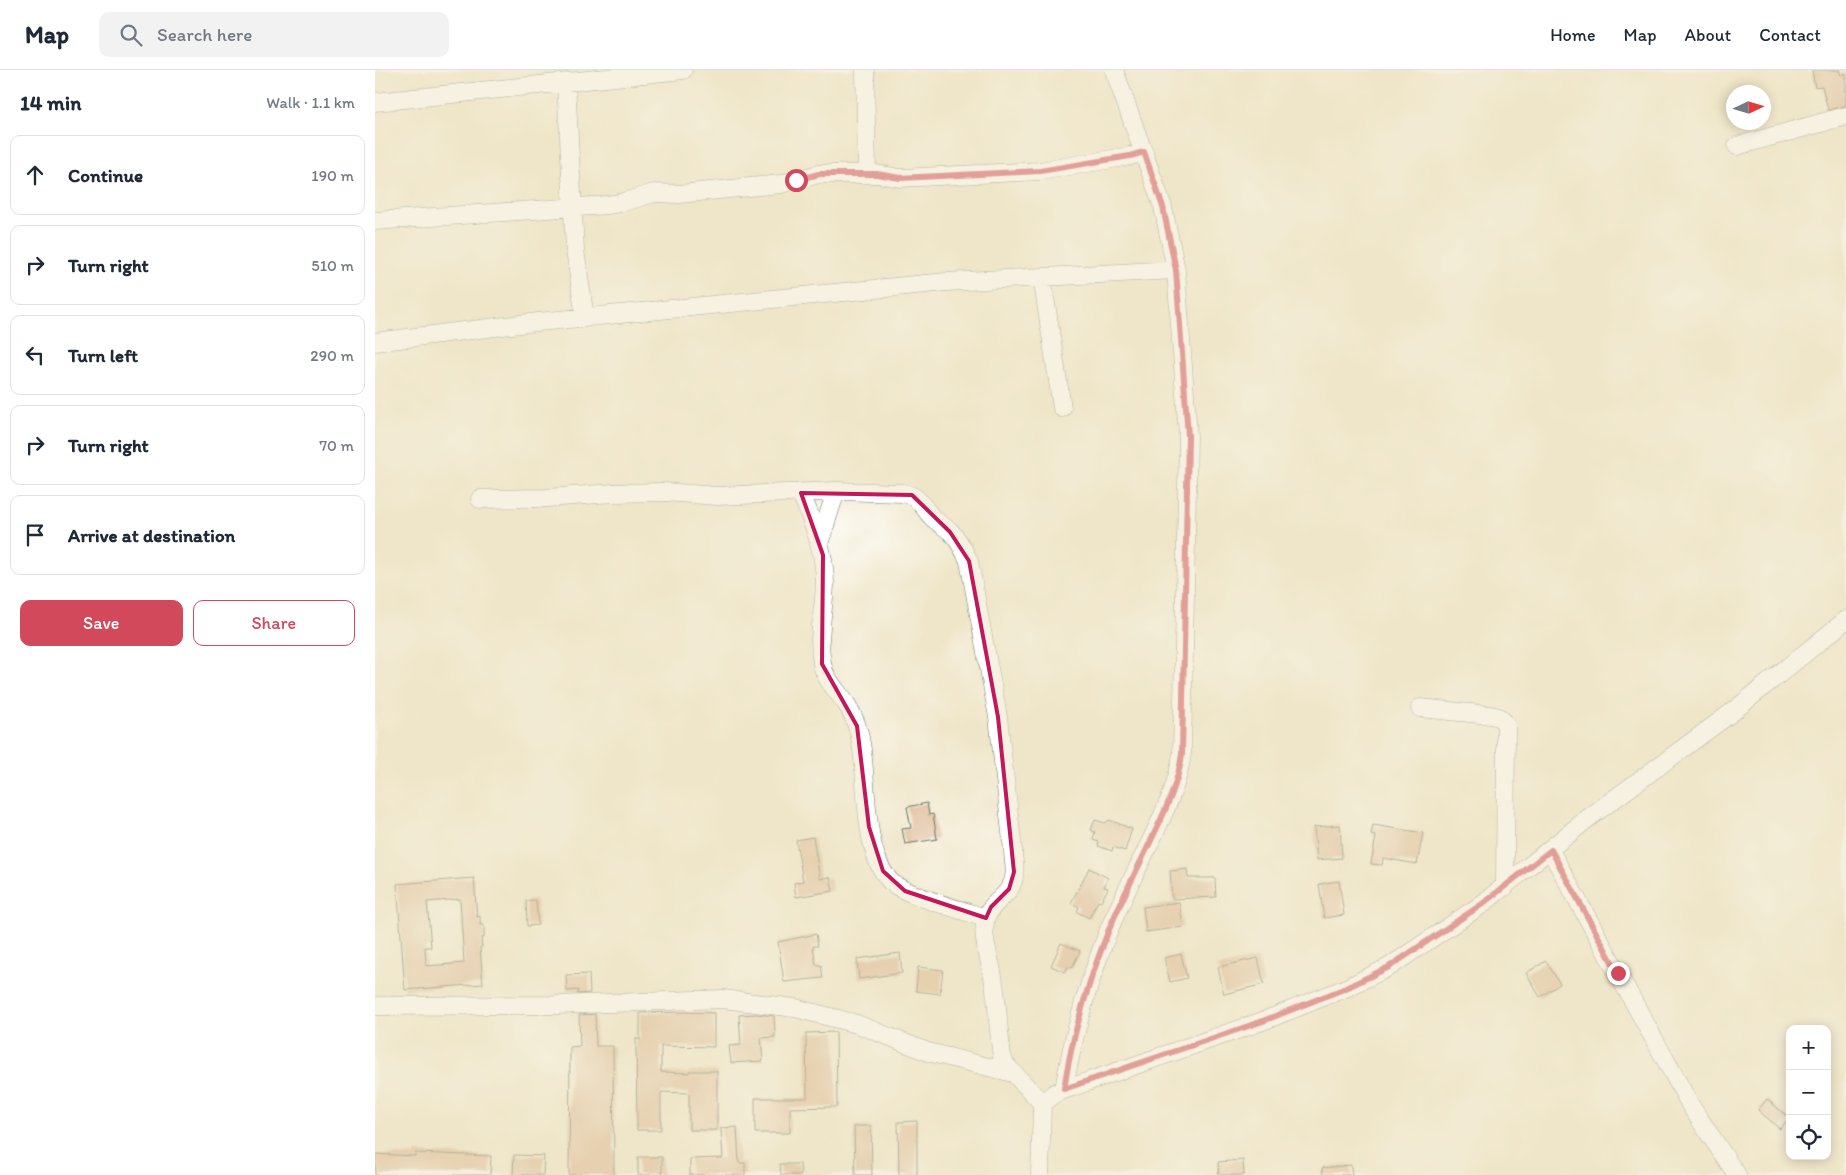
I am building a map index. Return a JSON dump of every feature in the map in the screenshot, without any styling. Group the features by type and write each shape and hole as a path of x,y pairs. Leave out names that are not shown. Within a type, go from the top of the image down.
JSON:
{"street":[{"path":"375,102 683,70"},
{"path":"865,70 867,174"},
{"path":"1064,1089 1069,1056 1087,990 1109,932 1173,794 1182,754 1188,436 1176,270 1163,207 1114,70"},
{"path":"566,82 575,250 585,318"},
{"path":"1737,146 1846,116"},
{"path":"375,221 573,208 620,203 654,194 679,194 781,184 819,174 867,174 900,178 1040,171 1144,152"},
{"path":"375,342 585,318 946,282 1176,270"},
{"path":"1042,277 1062,408"},
{"path":"820,541 836,491"},
{"path":"480,499 547,498 613,493 665,492 717,496 836,491 902,493 912,494 933,518 950,532 964,550 969,561 998,717 1014,872 1013,883 1009,890 991,907 986,918 987,946 995,983 1002,1056 1005,1064 1042,1103 1040,1175"},
{"path":"801,493 820,541 825,584 821,625 822,664 829,680 847,705 857,726 863,763 869,827 873,847 883,871 892,882 905,890 986,918"},
{"path":"1042,1103 1064,1089 1263,1021 1346,988 1389,967 1505,887 1587,819 1731,713 1846,620"},
{"path":"1420,708 1490,715 1499,717 1506,724 1505,887"},
{"path":"1551,850 1692,1108 1737,1175"},
{"path":"375,1006 556,1005 723,999 795,1008 857,1024 928,1052 1013,1073"}],"highlighted area":[{"path":"801,493 912,495 950,532 969,561 998,717 1014,872 1009,889 991,907 986,918 905,891 883,871 869,827 857,726 822,664 823,555"}],"building":[{"path":"1812,70 1839,70 1841,75 1846,73 1846,106 1828,110 1822,86 1815,87"},
{"path":"927,803 929,815 933,814 937,839 905,844 902,829 911,828 907,807"},
{"path":"1095,820 1105,823 1109,820 1132,829 1125,851 1113,847 1112,851 1098,846 1099,842 1093,840 1095,832 1091,830"},
{"path":"1340,825 1342,858 1317,860 1314,827"},
{"path":"1373,825 1423,833 1417,864 1383,858 1382,865 1371,864 1376,836 1371,835"},
{"path":"813,837 820,879 830,877 833,891 796,897 794,883 803,881 796,840"},
{"path":"1089,868 1108,878 1104,887 1108,888 1101,902 1098,901 1089,918 1077,912 1079,907 1071,903"},
{"path":"1187,869 1188,878 1215,878 1216,897 1172,899 1170,871"},
{"path":"474,878 477,917 480,916 480,925 484,925 484,938 481,938 482,947 480,947 483,984 405,990 397,884","holes":["460,899 464,963 426,966 425,947 431,947 427,902"]},
{"path":"1339,881 1344,915 1324,918 1319,884"},
{"path":"536,900 538,925 527,926 526,901"},
{"path":"1179,902 1183,927 1146,932 1143,907"},
{"path":"816,934 818,946 813,946 816,965 821,965 823,978 784,982 778,942"},
{"path":"1061,943 1080,951 1072,968 1068,967 1065,972 1051,966"},
{"path":"900,953 902,973 859,979 857,959"},
{"path":"1181,954 1187,978 1170,982 1164,958"},
{"path":"1258,958 1264,984 1224,994 1218,967"},
{"path":"1546,961 1560,984 1540,997 1526,973"},
{"path":"918,967 943,970 940,994 916,991"},
{"path":"589,974 590,993 578,994 578,990 567,991 566,975"},
{"path":"640,1013 714,1013 714,1047 661,1046 661,1072 717,1071 717,1130 689,1130 689,1093 661,1092 661,1130 637,1130 636,1038 640,1040"},
{"path":"595,1014 596,1046 613,1046 614,1175 569,1175 570,1047 580,1046 579,1015"},
{"path":"757,1014 774,1016 775,1037 761,1038 763,1061 731,1063 729,1046 741,1045 739,1015"},
{"path":"836,1032 837,1107 790,1108 790,1133 755,1133 755,1098 807,1098 806,1033"},
{"path":"1767,1099 1786,1115 1786,1122 1780,1129 1758,1110"},
{"path":"917,1121 917,1175 899,1175 898,1122"},
{"path":"854,1126 871,1126 872,1175 855,1175"},
{"path":"737,1127 739,1163 745,1163 745,1175 690,1175 690,1159 723,1158 721,1128"},
{"path":"415,1153 491,1156 490,1175 375,1175 375,1154 415,1156"},
{"path":"514,1155 544,1156 543,1175 513,1175"},
{"path":"638,1157 662,1157 662,1175 638,1175"},
{"path":"1243,1160 1244,1175 1219,1175 1218,1162"},
{"path":"780,1164 800,1164 801,1175 781,1175"},
{"path":"1351,1165 1352,1175 1323,1175 1322,1168"}],"route":[{"path":"796,180 819,174 877,174 900,178 1008,171 1040,171 1144,152 1163,207 1176,270 1188,436 1185,692 1182,754 1173,794 1109,932 1087,990 1075,1029 1064,1089 1263,1021 1346,988 1389,967 1481,905 1551,850 1618,973"}]}
